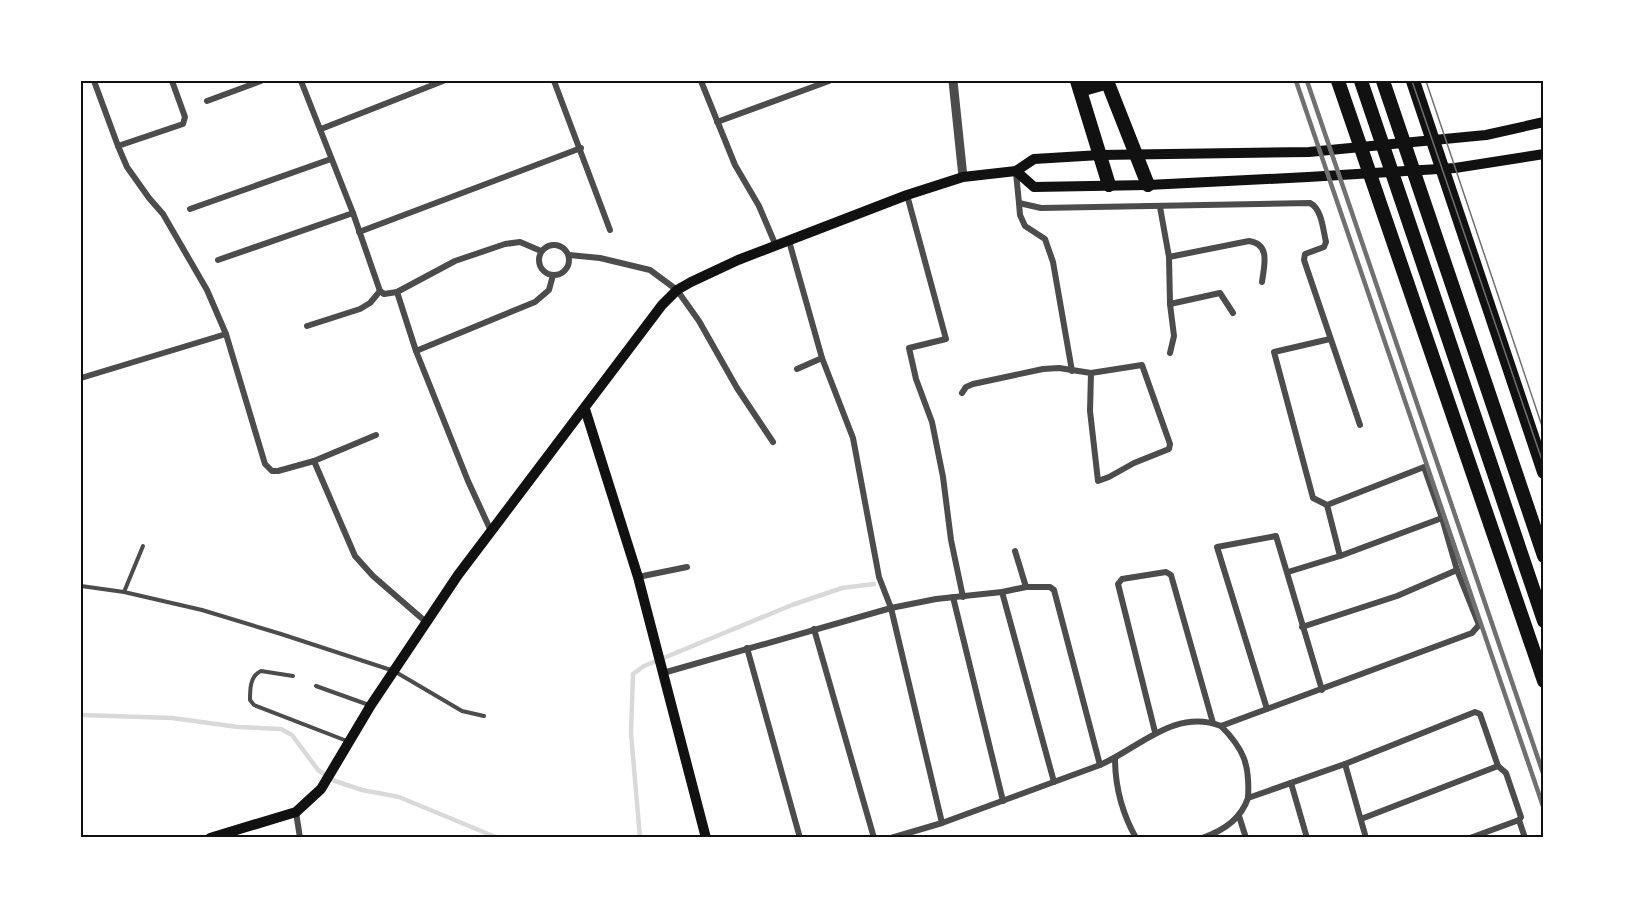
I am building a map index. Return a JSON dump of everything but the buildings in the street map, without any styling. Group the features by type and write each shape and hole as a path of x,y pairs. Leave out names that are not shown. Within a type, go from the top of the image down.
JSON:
{"highway":[{"path":"1338,81 1544,681"},
{"path":"1361,81 1544,621"},
{"path":"1383,81 1544,556"},
{"path":"1413,81 1544,472"},
{"path":"1109,185 1078,85 1108,82 1148,185"}],"main road":[{"path":"210,838 296,812 321,789 371,705 458,575 662,305 677,290 703,276 907,195 963,177 1016,171 1034,159 1100,155 1309,152 1486,135 1544,122"},
{"path":"1016,171 1034,187 1148,185 1455,168 1544,154"},
{"path":"585,409 638,577 706,838"}],"street":[{"path":"94,81 128,167 181,242 207,290 226,334 265,464 272,471 278,471 314,461 376,435"},
{"path":"118,146 183,124 185,117 172,81"},
{"path":"207,101 261,81"},
{"path":"301,81 353,213 380,291 384,294 397,292 455,261 505,244 520,242 541,251"},
{"path":"321,129 443,81"},
{"path":"554,81 610,230"},
{"path":"701,81 735,165 759,206 776,246"},
{"path":"717,122 829,81"},
{"path":"953,81 963,177"},
{"path":"359,232 580,148"},
{"path":"190,209 331,159"},
{"path":"1016,171 1020,215 1025,226 1045,239 1053,262 1072,371"},
{"path":"907,195 946,339 909,348 916,379 932,422 943,477 951,540 963,597"},
{"path":"1019,203 1041,208 1310,203 1316,206 1326,242 1322,248 1305,254 1304,260 1360,425"},
{"path":"1160,207 1169,257 1170,304 1174,336 1170,352"},
{"path":"218,260 353,213"},
{"path":"789,241 822,358 853,438 879,578 891,608 942,823"},
{"path":"1169,257 1249,241 1255,242 1264,251 1262,282"},
{"path":"550,244 562,246 569,255 568,267 554,275 542,270 539,264 541,251 550,244"},
{"path":"569,255 600,258 650,270 677,290 699,321 737,388 773,442"},
{"path":"416,351 535,303 549,290 554,275"},
{"path":"307,326 360,309 370,303 380,291"},
{"path":"397,292 416,351 468,481 491,531"},
{"path":"1170,304 1220,293 1233,313"},
{"path":"81,378 226,334"},
{"path":"1221,726 1322,690 1472,633 1479,628 1479,622 1457,570 1424,467 1327,505 1313,498 1274,352 1330,339"},
{"path":"797,369 822,358"},
{"path":"962,393 966,387 973,384 1043,369 1059,368 1091,373 1142,365 1170,444 1168,449 1098,481 1090,411 1091,373"},
{"path":"314,461 355,556 426,622"},
{"path":"1327,505 1340,556"},
{"path":"1288,572 1340,556 1442,518"},
{"path":"1267,709 1217,547 1276,536 1322,690"},
{"path":"1015,551 1026,586"},
{"path":"638,577 687,567"},
{"path":"1302,627 1397,596 1457,570"},
{"path":"1155,732 1118,584 1122,579 1166,572 1171,575 1213,723"},
{"path":"662,670 891,608 936,599 1002,592 1026,586 1050,586 1054,590 1100,765"},
{"path":"1002,592 1054,782"},
{"path":"953,597 1003,801"},
{"path":"814,629 874,838"},
{"path":"747,648 801,838"},
{"path":"1248,798 1345,764 1475,712 1480,714 1498,766 1506,773 1521,817 1519,820 1525,838"},
{"path":"891,838 942,823 1100,765 1155,732 1173,725 1191,722 1213,723 1221,726 1235,740 1245,758 1249,778 1248,798 1239,816 1223,828 1202,838"},
{"path":"1115,758 1120,801 1136,838"},
{"path":"1345,764 1366,838"},
{"path":"1361,819 1498,766"},
{"path":"1291,783 1307,838"},
{"path":"296,812 300,838"},
{"path":"1239,816 1246,838"},
{"path":"1470,838 1519,820"}],"lane":[{"path":"124,592 143,546"},
{"path":"81,586 124,592 247,624 394,671 462,711 484,716"},
{"path":"293,676 261,671 257,673 253,678 250,700 254,705 350,742"},
{"path":"316,686 371,705"}],"waterway":[{"path":"640,838 631,733 633,674 644,666 792,605 842,588 874,584"},
{"path":"81,715 172,718 238,727 281,729 292,735 318,770 335,781 362,790 399,797 498,838"}],"tram line":[{"path":"1412,81 1544,466"},
{"path":"1426,81 1544,432"}],"railway":[{"path":"1296,81 1544,809"},
{"path":"1307,81 1544,776"}]}
